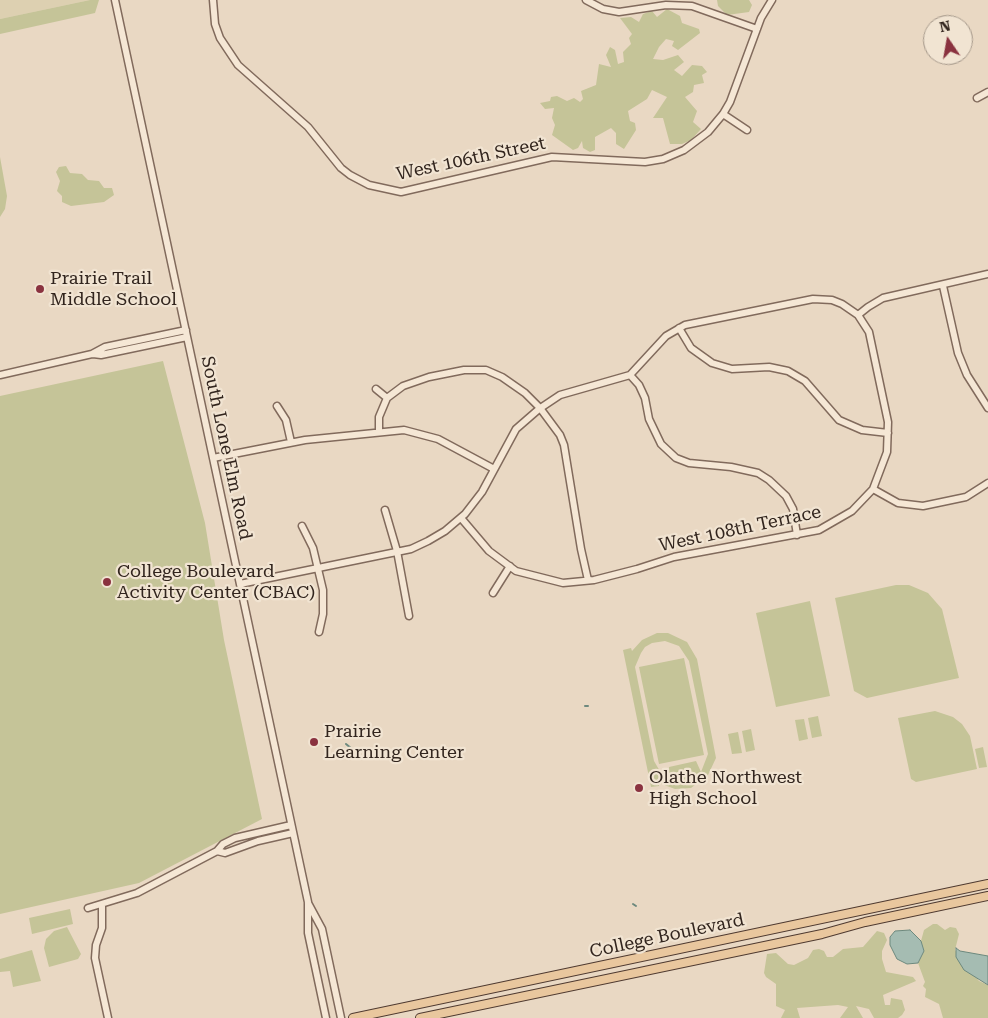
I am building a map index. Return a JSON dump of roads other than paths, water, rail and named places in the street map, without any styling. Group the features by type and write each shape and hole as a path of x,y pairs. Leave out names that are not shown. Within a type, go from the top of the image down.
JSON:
{"main road":[{"name":"College Boulevard","path":"353,1018 988,884"},
{"name":"College Boulevard","path":"420,1018 822,934 865,922 988,896"}],"street":[{"name":"South Lone Elm Road","path":"115,0 308,902 308,933 326,1018"},
{"name":"West 106th Street","path":"213,0 215,24 220,38 238,65 306,125 341,168 361,182 382,190 401,192 501,167 552,157 629,162 653,161 684,150 708,132 723,114 730,102 756,28 772,0"},
{"path":"586,0 603,9 614,12 666,5 692,6 756,28"},
{"path":"977,98 988,92"},
{"path":"723,114 747,130"},
{"path":"858,315 881,299 988,274"},
{"path":"943,286 961,360 973,386 988,408"},
{"path":"240,584 411,549 428,541 445,531 461,518 482,492 516,429 540,408 560,395 630,375 666,336 692,322 818,298 842,304 858,315 869,332 887,416 888,433 885,459 873,489 898,504 923,506 966,497 988,483"},
{"path":"679,328 691,348 712,363 732,369 769,367 788,371 802,378 839,420 862,430 888,433"},
{"path":"0,375 92,354 105,347 186,330"},
{"path":"92,354 101,355 187,338"},
{"path":"380,431 379,417 387,398 403,386 429,377 464,370 486,370 502,377 525,393 540,408 560,434 564,445 588,580"},
{"path":"630,375 639,385 645,398 649,419 661,444 674,462 731,467 758,474 786,496 793,509 797,535"},
{"path":"376,389 387,398"},
{"path":"277,406 286,420 291,442"},
{"path":"213,458 291,442 380,431 407,430 430,435 494,469"},
{"name":"West 108th Terrace","path":"461,518 489,551 516,571 563,583 588,580 637,569 674,557 819,530 840,520 852,511 873,489"},
{"path":"385,510 397,552 410,616"},
{"path":"302,526 310,538 324,602 319,632"},
{"path":"493,593 510,566"},
{"path":"88,908 102,906 137,893 217,851 223,844 235,838 291,825"},
{"path":"217,851 225,853 258,841 293,833"},
{"name":"South Lone Elm Road","path":"308,902 322,929 341,1018"},
{"path":"102,906 102,928 96,945 95,958 108,1018"}],"waterway":[{"path":"346,744 357,753"}],"place":[{"name":"Prairie Trail Middle School","path":"40,289"},
{"name":"College Boulevard Activity Center (CBAC)","path":"107,582"},
{"name":"Prairie Learning Center","path":"314,742"},
{"name":"Olathe Northwest High School","path":"639,788"}]}
